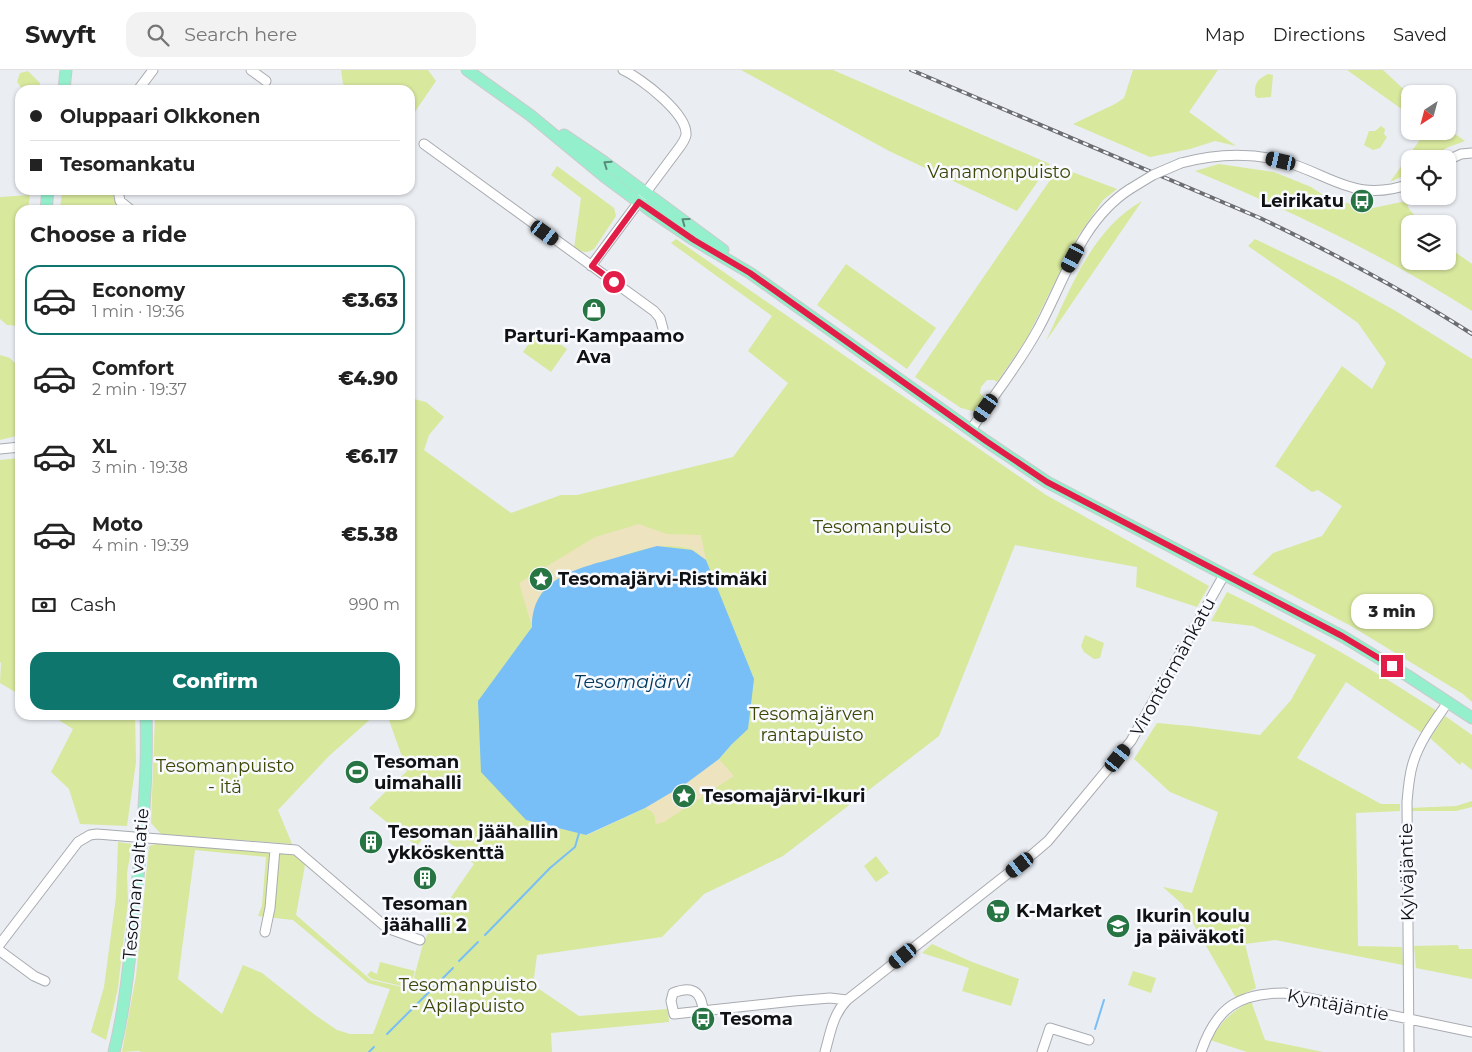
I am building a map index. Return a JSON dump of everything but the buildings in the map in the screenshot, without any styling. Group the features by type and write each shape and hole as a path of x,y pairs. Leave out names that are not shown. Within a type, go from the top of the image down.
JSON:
{"main road":[{"path":"64,85 66,70"},
{"path":"467,70 530,115 604,162 646,192 735,259 750,273"},
{"path":"530,115 639,202 694,240 750,273 1047,482 1342,636 1472,718"},
{"name":"Tesoman valtatie","path":"114,1052 130,953 145,784 146,720"}],"street":[{"path":"142,85 152,70"},
{"path":"251,70 266,81"},
{"path":"592,266 684,140 685,128 666,102 643,82 623,70"},
{"path":"424,144 654,311 660,318 663,329"},
{"path":"1456,156 1472,153"},
{"path":"971,430 1037,332 1065,273 1090,228 1111,205 1153,175 1181,163 1214,156 1240,154 1281,161 1344,185 1364,190 1383,190 1401,186"},
{"path":"0,449 15,448"},
{"name":"Virontörmänkatu","path":"846,1000 986,892 1048,841 1131,741 1224,575"},
{"name":"Kylväjäntie","path":"1409,1052 1407,810 1410,778 1413,762 1422,742 1448,702"},
{"path":"0,944 78,842 90,835 97,834 296,850 387,928 420,940"},
{"path":"265,932 270,908 275,848"},
{"path":"0,951 34,976 45,981"},
{"name":"Kyntäjäntie","path":"1201,1052 1212,1026 1222,1012 1233,1004 1263,994 1284,993 1472,1032"},
{"path":"703,1010 794,1000 830,998 846,1000"},
{"path":"825,1052 836,1014 846,1000"},
{"path":"1042,1052 1050,1028 1089,1040"}],"green space":[{"path":"341,70 428,70 436,81 415,112 415,85 343,84"},
{"name":"Vanamonpuisto","path":"741,70 833,70 1050,164 1017,211 889,151"},
{"path":"1133,70 1218,70 1189,112 1236,146 1215,141 1190,149 1150,157 1073,124 1124,98"},
{"path":"1347,70 1383,70 1401,87 1401,109"},
{"path":"28,71 40,83 40,85 19,85 17,82 20,73"},
{"path":"1268,74 1273,75 1271,97 1258,98 1255,96 1256,85 1261,78"},
{"path":"1381,126 1385,129 1384,134 1387,137 1380,148 1373,150 1364,145 1369,131 1375,131"},
{"path":"1456,135 1465,141 1444,150 1413,150 1420,140 1456,140"},
{"path":"1219,164 1274,172 1311,187 1331,200 1373,208 1401,202 1401,205 1408,205 1414,215 1401,215 1401,269 1336,235 1195,171"},
{"path":"557,166 614,208 616,216 594,249 589,252 579,251 574,248 581,198 551,175"},
{"path":"1401,166 1401,177 1390,182"},
{"path":"1059,167 1117,189 1103,200 1078,236 1027,338 997,382 987,380 981,387 980,393 986,400 976,412 961,408 915,377"},
{"path":"30,195 29,205 15,205 15,326 7,325 0,319 0,197"},
{"path":"62,195 113,195 113,198 120,205 60,205"},
{"path":"1142,201 1046,341 1073,282 1096,245 1124,213"},
{"path":"676,239 1046,495 1209,586 1197,607 1136,587 1137,567 1015,545 939,736 783,856 704,894 662,937 537,955 533,985 579,1016 668,1009 669,1022 551,1033 552,1052 122,1052 136,976 149,846 160,843 294,855 305,865 296,915 371,980 411,989 423,944 431,926 474,864 432,827 417,846 369,808 407,771 389,720 415,720 415,399 426,402 444,417 429,435 424,450 511,513 561,495 577,495 733,457 788,383 748,351 772,316 671,243","holes":["532,627 732,744 719,759 684,785 645,808 587,835 526,820 516,651","195,850 266,857 262,906 258,916 293,920 368,983 390,989 373,1034 350,1034 337,1030 262,973 243,965 222,1014 178,979"]},
{"path":"1255,239 1338,279 1394,310 1472,359 1472,702 1463,694 1351,626 1252,574 1273,553 1322,536 1342,506 1318,490 1312,492 1275,466 1342,366 1372,389 1386,363 1358,323 1248,246"},
{"path":"1456,253 1472,264 1472,311 1439,291 1403,270 1456,270"},
{"path":"846,264 936,328 907,369 817,305"},
{"path":"539,329 567,349 551,372 523,352"},
{"path":"0,355 10,358 15,363 15,436 0,440"},
{"path":"15,458 15,692 0,683 0,460"},
{"path":"1227,592 1334,648 1437,711 1422,733 1346,682 1297,758 1381,804 1400,804 1400,811 1356,813 1358,946 1402,947 1403,965 1275,940 1245,944 1256,988 1236,998 1182,904 1163,887 1192,893 1218,812 1170,792 1134,759 1157,723 1260,735 1291,700 1316,655 1253,626 1211,621"},
{"path":"1085,635 1104,643 1100,658 1094,659 1084,652 1081,646"},
{"path":"1445,716 1472,735 1472,770 1462,762 1460,765 1430,738"},
{"path":"59,720 135,720 136,762 127,826 80,824 69,789 51,772 73,729"},
{"name":"Tesomanpuisto - itä","path":"155,720 369,720 329,756 278,810 292,844 161,834 151,823"},
{"path":"1472,801 1472,807 1456,811 1412,811 1410,808 1456,806"},
{"path":"118,842 132,844 127,873 128,901 118,988 106,1040 91,1032 104,987 116,897"},
{"path":"876,856 889,873 876,882 864,866"},
{"path":"932,944 972,962 1019,979 1011,1006 962,991 969,968 922,953"},
{"path":"1458,945 1459,949 1472,949 1472,979 1416,968 1414,946"},
{"path":"380,962 415,971 410,988 372,979 367,975 371,971 377,974"},
{"path":"1133,971 1156,978 1151,993 1128,985"},
{"path":"1251,1001 1265,1040 1323,1052 1247,1052 1210,1040 1228,1018"}],"sand":[{"name":"Tesomajärvi-Ristimäki","path":"639,524 667,534 701,535 706,560 691,549 677,546 648,548 620,557 549,586 537,601 532,627 519,583 595,537"},
{"name":"Tesomajärvi-Ikuri","path":"719,759 734,776 664,822 655,823 653,814 645,808 684,784"}],"water":[{"name":"Tesomajärvi","path":"657,546 692,550 706,560 754,679 748,729 719,759 684,785 645,808 586,835 526,820 481,772 478,701 532,627 534,611 546,588 568,573 581,568"}],"waterway":[{"path":"485,935 550,868 575,847 579,833"},
{"path":"459,961 478,942"},
{"path":"387,1034 453,968"},
{"path":"1095,1029 1104,1000"},
{"path":"369,1052 374,1047"}],"railway":[{"path":"911,70 1260,218 1368,273 1472,334"}],"place":[{"name":"Leirikatu","path":"1362,201"},
{"name":"Parturi-Kampaamo Ava","path":"594,310"},
{"name":"Tesomajärvi-Ristimäki","path":"541,579"},
{"name":"Tesoman uimahalli","path":"357,772"},
{"name":"Tesomajärvi-Ikuri","path":"684,796"},
{"name":"Tesoman jäähallin ykköskenttä","path":"371,842"},
{"name":"Tesoman jäähalli 2","path":"425,878"},
{"name":"K-Market","path":"998,911"},
{"name":"Ikurin koulu ja päiväkoti","path":"1118,926"},
{"name":"Tesoma","path":"703,1019"}],"route":[{"path":"614,282 592,266 639,202 694,240 750,273 986,441 1047,482 1112,518 1342,636 1392,666"}],"park label":[{"name":"Tesomanpuisto","path":"882,527"},
{"name":"Tesomajärven rantapuisto","path":"812,724"},
{"name":"Tesomanpuisto - Apilapuisto","path":"468,995"}]}
